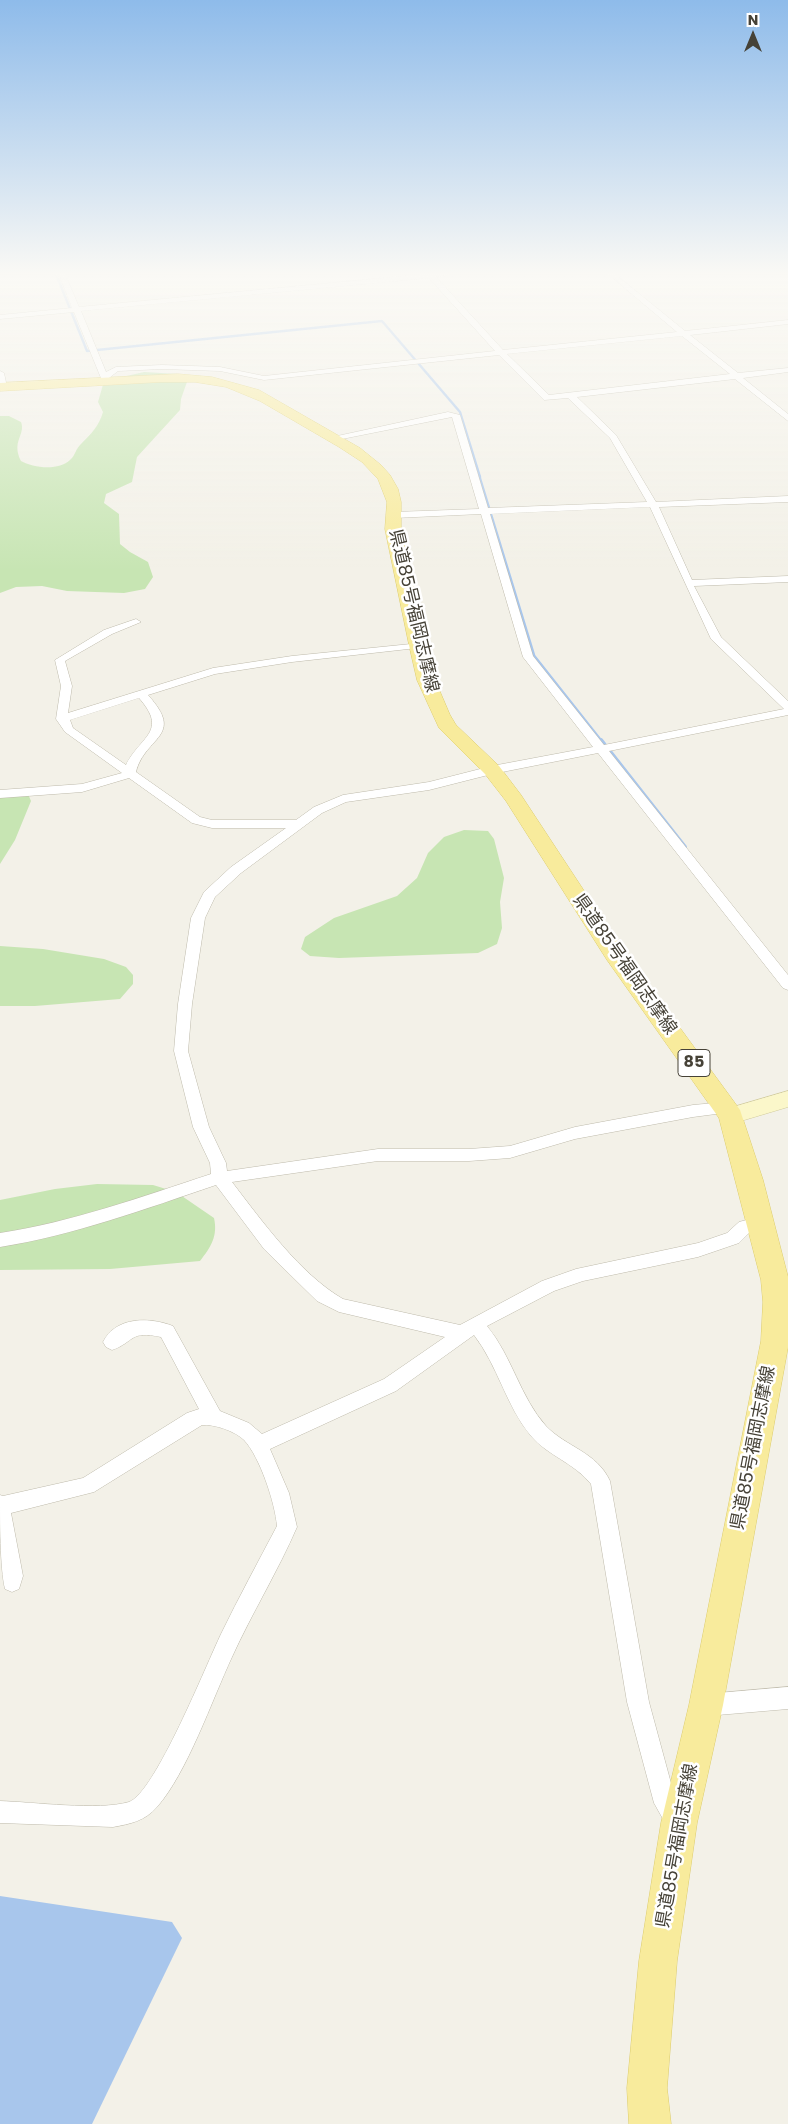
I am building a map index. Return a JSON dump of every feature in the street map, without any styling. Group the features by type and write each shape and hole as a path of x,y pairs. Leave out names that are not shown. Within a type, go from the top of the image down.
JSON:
{"main road":[{"name":"県道85号福岡志摩線","path":"1,382 176,378 208,380 235,386 261,397 332,438 367,459 381,473 392,495 393,529 417,645 426,680 441,715 458,738 492,770 514,799 615,955 728,1112 783,1303 781,1343 706,1705 679,1823 658,1961 647,2088 650,2124"},
{"path":"728,1112 788,1100"}],"street":[{"path":"103,373 105,379 111,373"},
{"path":"240,373 264,378 310,373"},
{"path":"522,373 547,398 761,373"},
{"path":"733,373 788,418"},
{"path":"571,396 613,437 652,504 716,639 788,707"},
{"path":"332,438 448,414 456,415 528,657 788,985"},
{"path":"394,515 788,500"},
{"path":"688,583 788,580"},
{"path":"136,622 108,632 60,660 60,665 66,677 62,719 69,730 78,739 196,820 212,824 299,824"},
{"path":"62,719 142,695 172,682 213,671 292,658 417,645"},
{"path":"0,794 65,791 100,784 129,774 135,760 155,735 159,719 156,708 142,695"},
{"path":"679,1823 665,1803 638,1702 600,1481 587,1465 570,1453 557,1447 537,1430 519,1400 488,1338 467,1328 418,1322 339,1305 324,1296 270,1244 219,1178 218,1162 208,1146 191,1093 181,1051 185,1004 198,918 209,895 220,884 318,810 344,799 429,786 492,770 788,712"},
{"path":"0,1240 87,1222 219,1178 378,1155 470,1155 510,1152 574,1133 693,1112 728,1112"},
{"path":"259,1445 390,1385 433,1356 467,1328 548,1286 574,1277 698,1250 733,1238 745,1227 761,1224"},
{"path":"112,1342 120,1333 130,1328 157,1328 167,1331 214,1418"},
{"path":"0,1812 115,1817 139,1809 154,1793 172,1763 228,1643 287,1527 287,1517 283,1501 259,1445 250,1433 214,1418 206,1416 194,1419 87,1486 0,1505 13,1576 12,1582"},
{"path":"706,1705 788,1698"}],"green space":[{"path":"139,373 178,374 188,379 181,399 180,410 137,457 132,482 106,494 104,503 119,514 120,544 148,562 153,577 145,589 124,593 67,591 42,586 16,587 0,593 0,416 9,416 21,422 22,431 17,448 21,461 39,467 59,466 72,458 79,446 97,426 103,412 98,402 104,381"},
{"path":"28,794 31,801 15,840 0,864 0,795"},
{"path":"464,830 488,831 494,839 504,878 500,902 502,928 497,944 478,953 339,958 310,956 301,949 305,937 334,918 397,896 417,878 428,853 444,837"},
{"path":"0,946 43,949 104,959 126,967 133,975 133,984 120,999 35,1006 0,1006"},
{"path":"97,1184 153,1185 176,1192 214,1218 215,1230 210,1246 200,1261 110,1269 0,1270 0,1200 55,1189"}],"water":[{"path":"0,1896 172,1922 182,1938 92,2124 0,2124"}],"waterway":[{"path":"427,373 460,412 480,477"},
{"path":"479,476 534,656 602,742"},
{"path":"601,740 685,847"}]}
